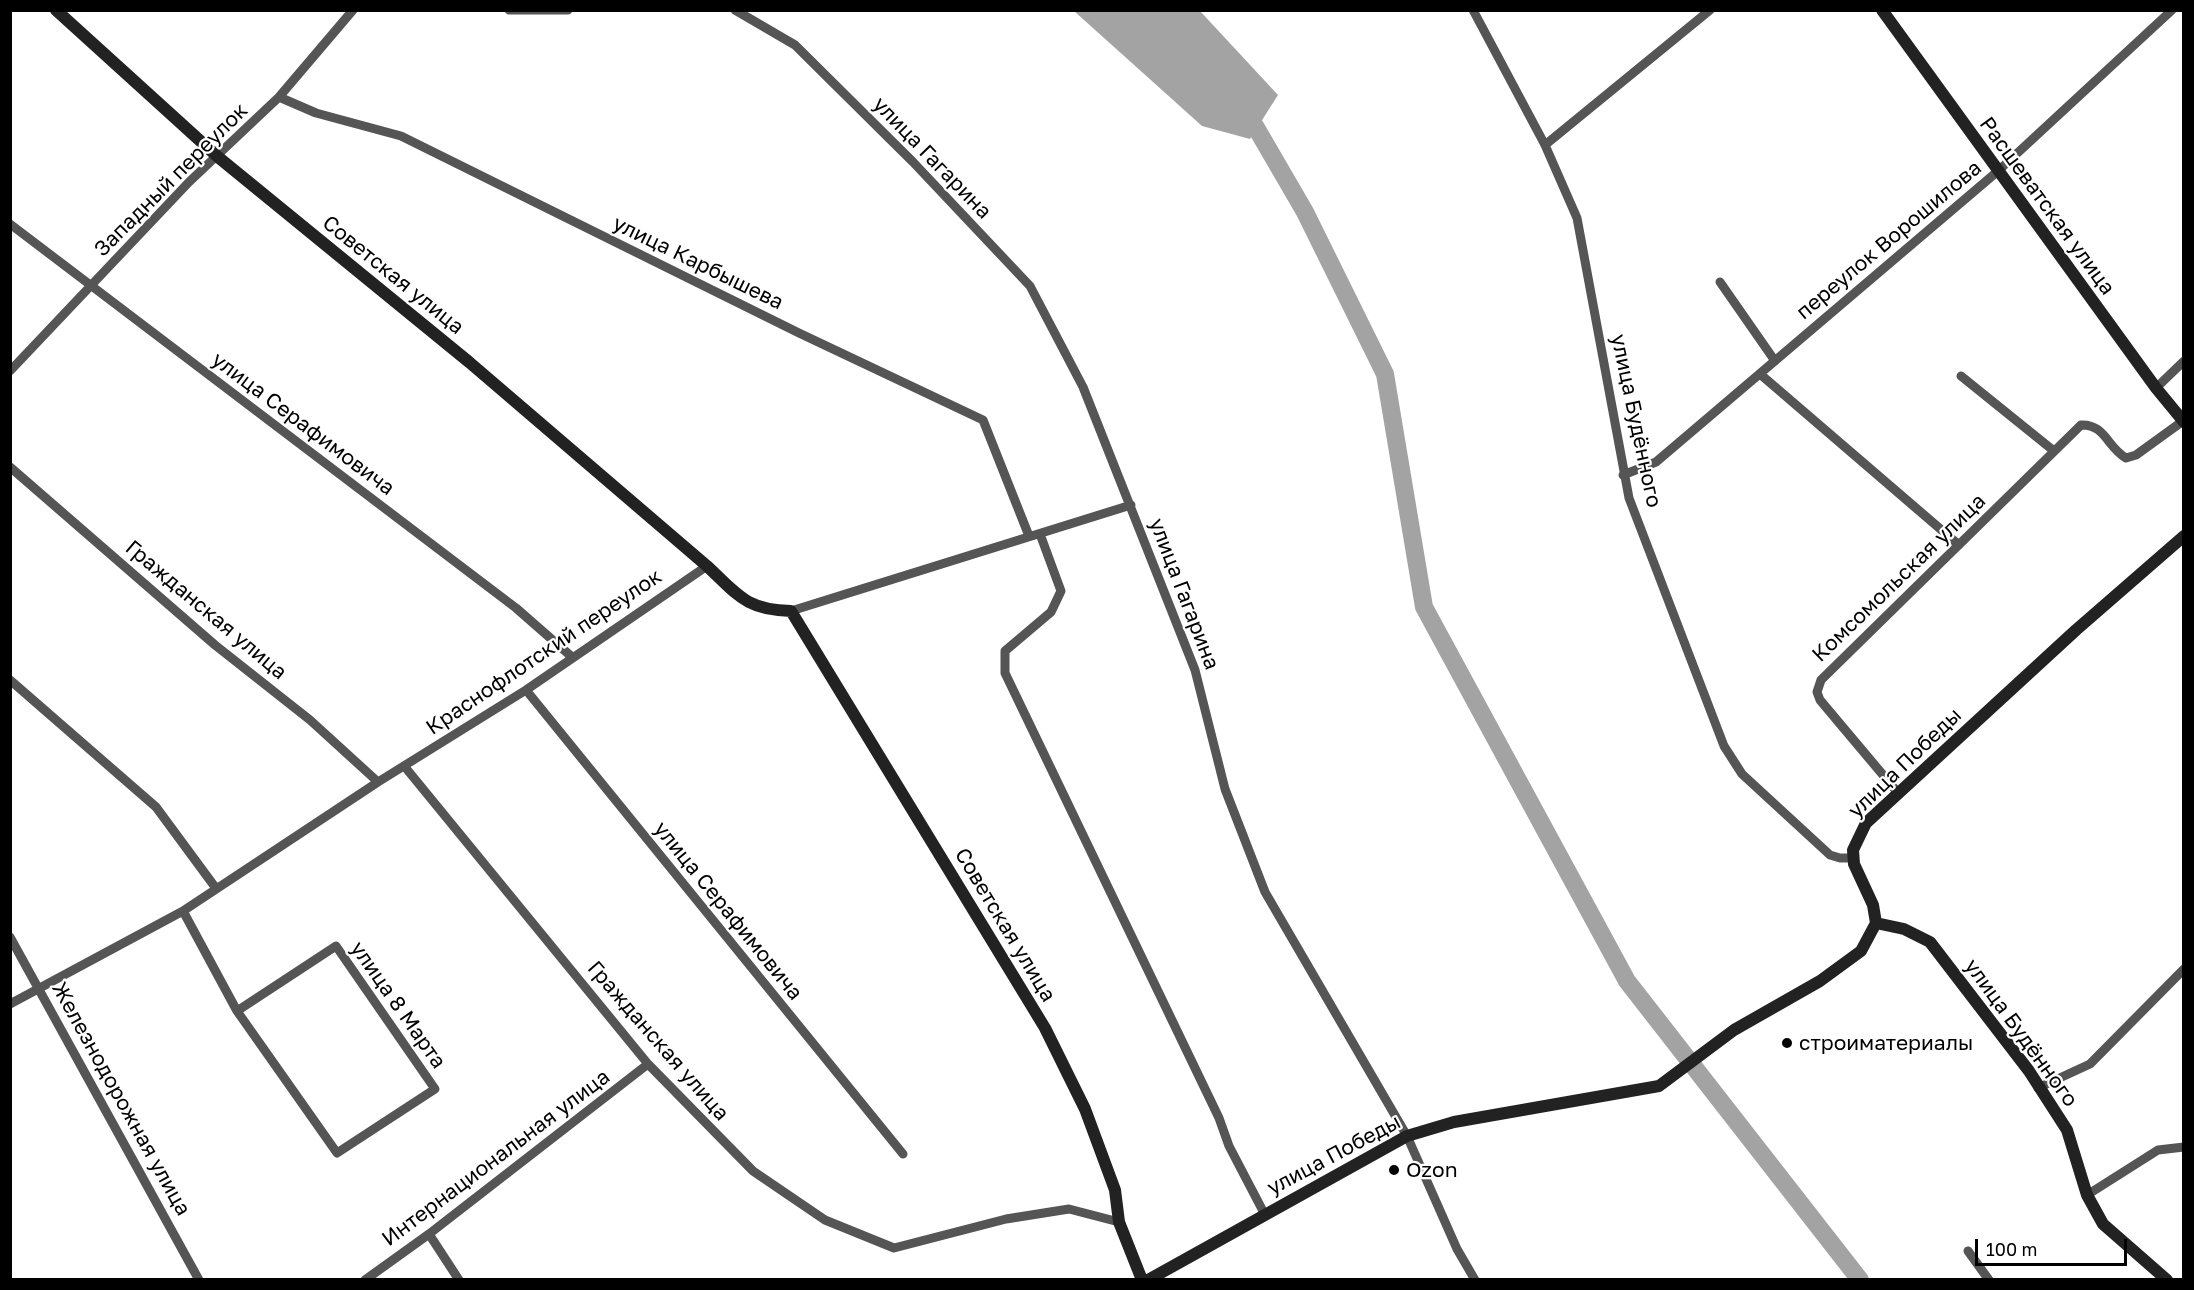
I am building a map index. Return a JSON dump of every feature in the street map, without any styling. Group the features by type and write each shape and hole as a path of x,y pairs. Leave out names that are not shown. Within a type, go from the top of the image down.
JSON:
{"street":[{"name":"Советская улица","path":"56,10 218,157 469,362 707,566"},
{"name":"Западный переулок","path":"10,371 189,182 279,97 353,10"},
{"path":"509,10 567,11"},
{"name":"улица Гагарина","path":"735,10 795,45 913,162 1030,286 1083,387 1195,670 1225,789 1265,892 1407,1136 1457,1249 1475,1280"},
{"name":"улица Будённого","path":"1473,10 1545,145 1577,218 1629,498 1724,746 1742,774 1830,855 1853,858"},
{"path":"1545,145 1710,10"},
{"name":"Расшеватская улица","path":"1882,10 2183,422"},
{"name":"переулок Ворошилова","path":"1623,475 1656,462 1760,374 1998,171 2172,10"},
{"name":"улица Карбышева","path":"279,97 334,119 401,136 799,333 983,420 1029,536"},
{"name":"улица Серафимовича","path":"10,224 516,608 572,657"},
{"path":"1720,282 1775,361"},
{"path":"2156,388 2184,361"},
{"path":"1760,374 1959,545"},
{"path":"1961,376 2054,451"},
{"name":"Комсомольская улица","path":"1899,794 1820,700 1817,692 1821,680 2081,425 2093,425 2102,431 2115,452 2126,458 2136,455 2183,422"},
{"name":"Гражданская улица","path":"10,467 215,645 310,720 378,782"},
{"path":"707,566 738,595 756,607 791,610 1131,505"},
{"path":"1040,534 1061,591 1051,612 1005,651 1005,673 1219,1118 1229,1146 1264,1213"},
{"name":"улица Победы","path":"1853,858 1858,836 1866,823 2076,630 2184,536"},
{"name":"Краснофлотский переулок","path":"10,1004 183,911 215,887 526,690 707,566"},
{"name":"Советская улица","path":"791,610 1045,1028 1085,1109 1115,1190 1119,1222 1142,1280"},
{"path":"10,680 156,807 215,887"},
{"name":"улица Серафимовича","path":"526,690 903,1154"},
{"name":"Гражданская улица","path":"405,767 648,1064 753,1171 825,1220 894,1248 1006,1219 1069,1209 1119,1222"},
{"path":"1853,858 1874,904 1876,923"},
{"name":"улица 8 Марта","path":"183,911 237,1011 337,1153 435,1089 336,946 237,1011"},
{"name":"улица Будённого","path":"1876,923 1904,929 1930,942 2028,1071 2067,1130 2087,1196 2103,1224 2167,1280"},
{"name":"улица Победы","path":"1148,1280 1264,1213 1407,1136 1454,1122 1659,1086 1734,1030 1820,981 1861,951 1876,923"},
{"name":"Железнодорожная улица","path":"10,937 199,1280"},
{"path":"2038,1088 2090,1064 2184,969"},
{"name":"Интернациональная улица","path":"365,1280 429,1234 648,1064"},
{"path":"2087,1196 2158,1150 2184,1146"},
{"path":"429,1234 459,1280"},
{"path":"1968,1251 1989,1280"}],"shaded area":[{"path":"1074,11 1200,11 1278,95 1250,139 1202,126"}],"waterway":[{"path":"1244,107 1305,212 1385,374 1424,607 1627,981 1860,1280"}],"place":[{"name":"строиматериалы","path":"1787,1043"},
{"name":"Ozon","path":"1394,1170"}]}
